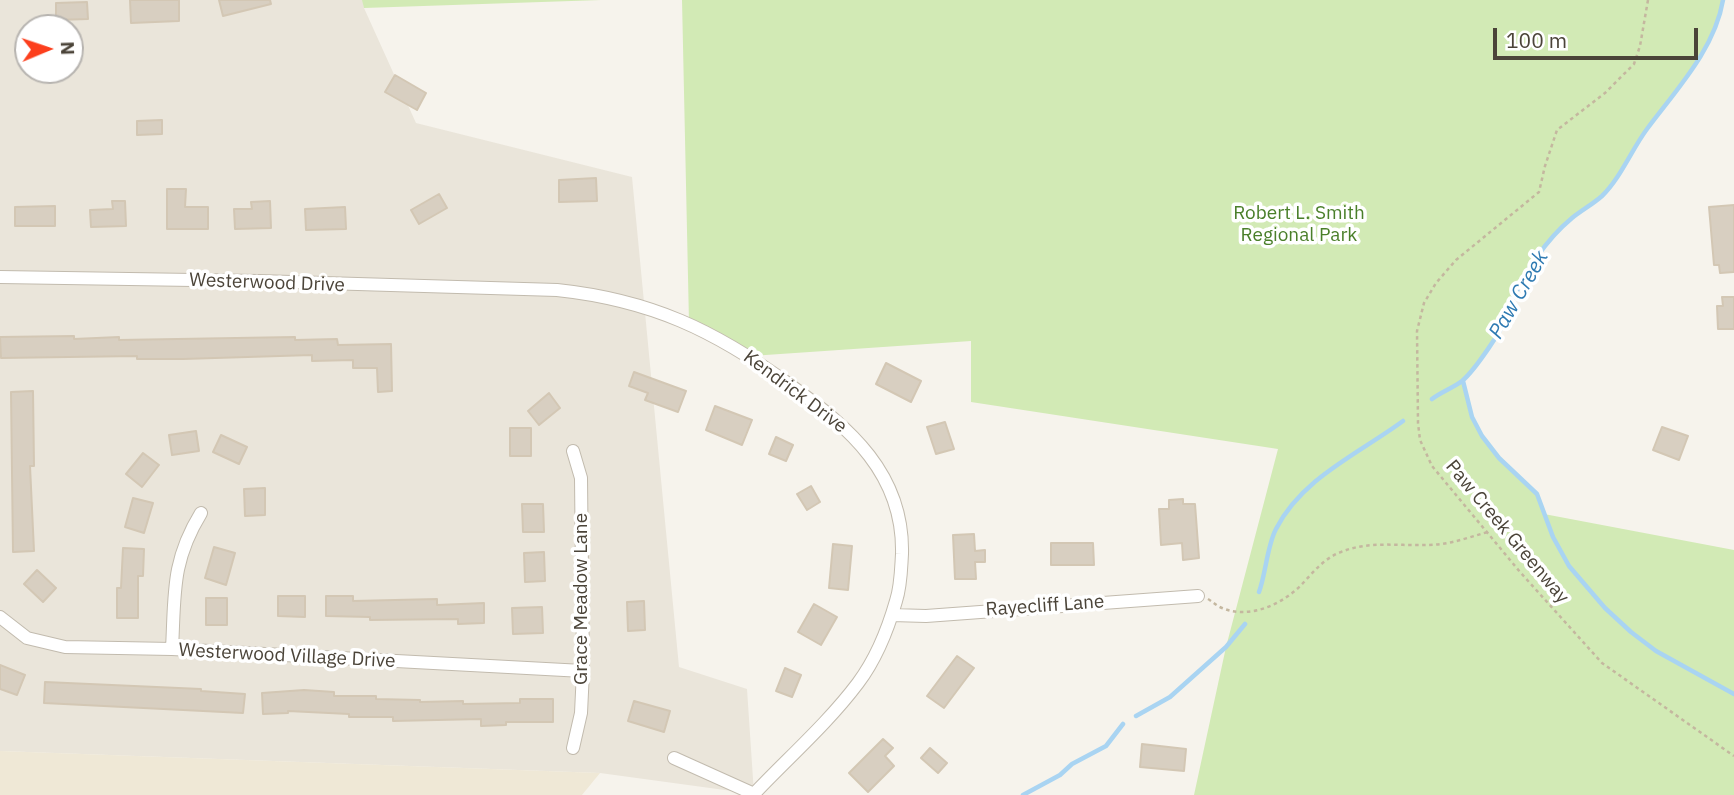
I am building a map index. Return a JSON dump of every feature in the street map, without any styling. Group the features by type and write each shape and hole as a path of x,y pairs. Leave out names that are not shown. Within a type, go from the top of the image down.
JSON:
{"street":[{"name":"Westerwood Drive","path":"0,277 534,289"},
{"name":"Kendrick Drive","path":"534,289 586,293 610,298 689,323 751,356 815,402 842,426 869,454 894,498 900,522 901,576 892,615 877,649 859,682 754,794"},
{"name":"Grace Meadow Lane","path":"573,451 581,478 583,514 583,671 581,713 573,748"},
{"path":"172,649 177,570 190,532 201,513"},
{"name":"Rayecliff Lane","path":"892,615 926,616 1198,596"},
{"name":"Westerwood Village Drive","path":"0,617 27,638 65,647 172,649 583,671"},
{"path":"674,758 754,794"}],"path":[{"name":"Paw Creek Greenway","path":"1648,0 1634,64 1605,93 1557,130 1539,192 1456,260 1436,283 1424,303 1417,331 1416,350 1420,440 1432,466 1520,572 1602,663 1734,756"},
{"path":"1198,596 1233,610 1265,607 1279,603 1292,594 1325,560 1341,552 1373,545 1442,544 1488,532"}],"shaded area":[{"path":"0,0 363,0 364,8 416,123 632,177 679,667 747,689 754,794 600,773 0,751"},
{"path":"0,751 600,773 582,795 0,795"}],"green space":[{"path":"362,0 601,0 364,8"},
{"name":"Robert L. Smith Regional Park","path":"682,0 1723,0 1712,35 1693,68 1647,129 1608,189 1561,228 1534,260 1508,310 1503,328 1463,381 1472,417 1482,436 1499,458 1537,494 1544,514 1734,550 1734,795 1194,795 1226,647 1278,449 971,402 971,341 751,356 689,323"}],"building":[{"path":"130,0 179,0 179,21 131,23"},
{"path":"219,0 270,0 271,4 223,16"},
{"path":"87,2 88,19 84,19 84,14 56,14 56,3"},
{"path":"395,75 426,93 417,110 385,92"},
{"path":"162,120 162,134 137,135 137,121"},
{"path":"596,178 597,201 559,202 559,180"},
{"path":"167,189 186,189 185,207 208,207 208,229 167,229"},
{"path":"439,194 447,208 419,224 411,210"},
{"path":"112,201 125,201 126,226 91,227 90,210 113,209"},
{"path":"270,201 271,228 235,229 234,209 252,209 251,202"},
{"path":"1734,205 1734,272 1720,273 1719,265 1714,265 1709,207"},
{"path":"55,206 55,226 15,226 15,207"},
{"path":"345,207 346,229 306,230 305,209"},
{"path":"1722,297 1734,297 1734,329 1718,329 1717,306 1723,306"},
{"path":"74,336 74,339 119,337 119,340 295,337 295,340 337,339 338,345 391,344 392,391 378,392 377,368 353,368 353,360 312,361 312,355 183,359 137,359 137,356 1,358 0,337"},
{"path":"886,363 921,381 911,402 876,384"},
{"path":"634,372 686,391 678,412 645,400 648,393 629,386"},
{"path":"33,391 34,466 30,466 34,551 13,552 11,392"},
{"path":"549,393 560,408 539,425 528,411"},
{"path":"715,406 752,420 742,445 706,430"},
{"path":"945,422 954,449 936,454 927,427"},
{"path":"1662,427 1688,436 1679,460 1653,450"},
{"path":"510,428 531,428 531,456 510,456"},
{"path":"196,431 199,451 172,455 169,435"},
{"path":"221,435 247,447 239,464 213,452"},
{"path":"776,437 793,445 786,461 769,454"},
{"path":"143,453 159,465 142,487 126,474"},
{"path":"811,486 820,502 807,510 797,494"},
{"path":"265,488 265,515 245,516 244,489"},
{"path":"133,498 153,503 144,533 125,527"},
{"path":"1183,499 1183,504 1195,504 1199,558 1183,560 1182,543 1161,545 1159,509 1169,509 1169,500"},
{"path":"522,504 543,504 544,532 523,532"},
{"path":"974,534 975,551 985,550 985,562 975,562 976,579 955,579 953,535"},
{"path":"1051,543 1093,543 1094,565 1051,565"},
{"path":"833,544 852,546 848,590 829,588"},
{"path":"214,547 235,553 226,585 205,578"},
{"path":"123,548 144,549 143,576 138,576 138,618 117,618 117,588 121,588"},
{"path":"544,552 545,581 525,582 524,553"},
{"path":"37,570 56,588 43,602 24,584"},
{"path":"278,596 305,596 305,617 278,616"},
{"path":"326,596 353,596 353,601 437,599 437,605 484,603 484,623 458,624 458,619 370,620 370,617 326,616"},
{"path":"206,598 227,598 227,625 206,625"},
{"path":"644,601 645,630 628,631 627,602"},
{"path":"814,604 837,617 821,645 798,632"},
{"path":"542,607 543,633 513,634 512,608"},
{"path":"957,656 974,668 944,708 927,696"},
{"path":"0,665 25,675 17,695 0,689"},
{"path":"785,668 801,675 792,697 776,691"},
{"path":"45,682 201,689 245,694 243,713 44,703"},
{"path":"304,690 334,692 334,696 376,696 376,699 420,702 463,701 463,704 520,703 520,699 553,699 553,722 506,722 506,725 481,726 481,719 393,721 393,717 349,717 349,714 288,711 263,714 262,693"},
{"path":"634,701 670,711 664,732 628,721"},
{"path":"883,739 893,748 885,756 894,766 868,792 849,773"},
{"path":"1142,744 1186,749 1184,771 1140,767"},
{"path":"930,748 947,763 938,773 921,758"}],"waterway":[{"name":"Paw Creek","path":"1432,399 1462,381 1474,368 1502,326 1520,284 1534,260 1561,228 1602,196 1615,181 1641,137 1703,52 1719,18 1723,0"},
{"name":"Paw Creek","path":"1463,381 1472,417 1482,436 1499,458 1537,494 1553,537 1569,566 1605,608 1656,651 1734,694"},
{"path":"1259,592 1273,536 1300,495 1332,468 1403,421"},
{"path":"1136,716 1170,697 1226,647 1245,624"},
{"path":"1023,795 1106,746 1123,724"}]}
